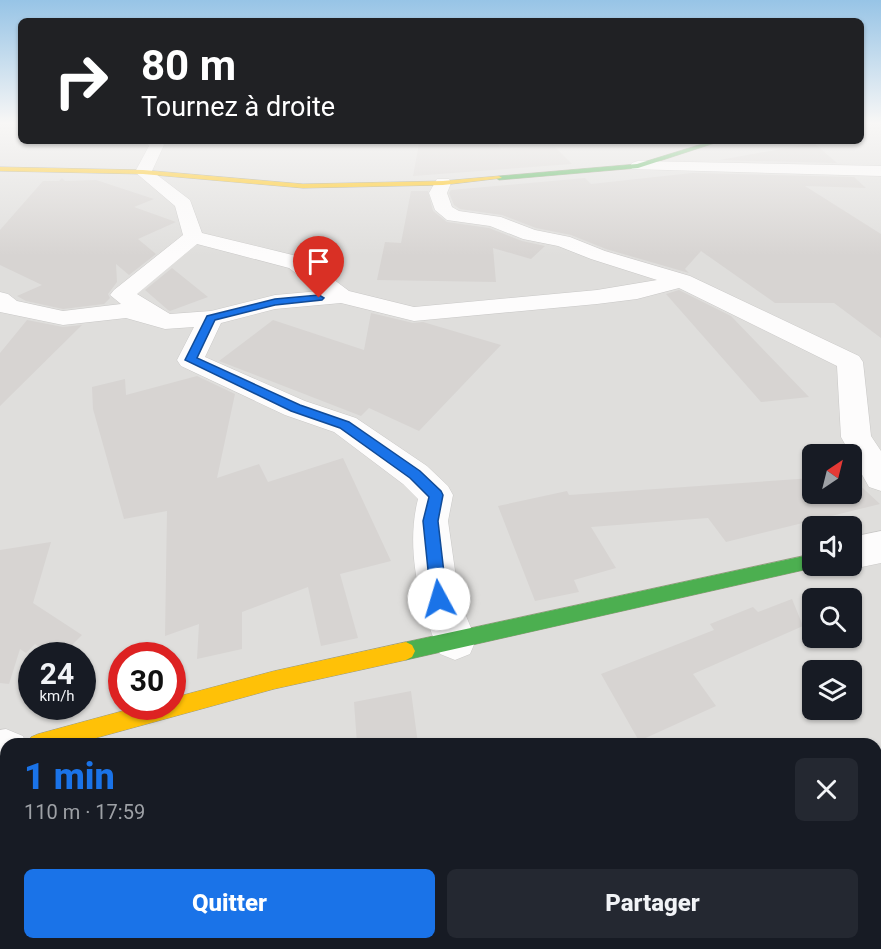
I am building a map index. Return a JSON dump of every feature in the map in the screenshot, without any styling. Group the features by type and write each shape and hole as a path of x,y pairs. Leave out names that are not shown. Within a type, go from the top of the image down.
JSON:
{"main road":[{"path":"0,169 143,172 303,186 443,183 623,167"},
{"path":"60,738 274,680 802,563"}],"street":[{"path":"146,167 143,172 184,204 193,237"},
{"path":"701,167 881,171"},
{"path":"443,183 438,193 444,210 454,216 494,221 530,235 563,241 598,255 682,281 850,362 856,437 881,478"},
{"path":"193,237 297,263 341,296"},
{"path":"165,322 122,296 193,237"},
{"path":"0,299 9,307 63,318 126,310 165,322 211,318 275,302 341,296 414,314 617,295 682,281"},
{"path":"211,318 190,360 296,408 345,425 415,475 436,495 430,521 439,599 455,640"},
{"path":"862,551 881,547"}],"shaded area":[{"path":"0,167 881,167 881,738 0,738"}],"building":[{"path":"415,167 528,167 413,176"},
{"path":"692,173 854,177 866,188 805,186 881,234 881,338 834,303 775,303 701,251 685,269 689,273 606,249 571,235 536,228 502,215 460,209 454,205 449,193 451,190 585,178 591,184"},
{"path":"62,178 65,181 96,180 154,199 134,207 176,222 138,239 156,254 129,275 116,264 117,282 108,294 110,298 104,304 63,309 26,301 17,296 42,285 0,265 0,230 43,181 59,181"},
{"path":"411,191 428,191 433,211 447,222 489,228 522,241 545,246 531,259 493,248 496,282 377,280 385,242 401,243"},
{"path":"172,268 208,297 168,310 145,290"},
{"path":"679,290 731,316 809,397 761,402 666,294"},
{"path":"371,313 413,323 423,322 501,345 419,431 369,408 361,416 219,361 273,320 364,350"},
{"path":"27,320 63,327 82,325 0,406 0,353"},
{"path":"197,376 235,394 217,478 259,464 268,482 343,458 391,561 340,574 358,638 321,646 308,587 242,612 242,649 197,659 199,624 165,636 167,511 124,519 93,409 92,387 125,379 126,395"},
{"path":"802,479 802,504 862,504 862,487 880,504 831,516 802,516 802,523 726,542 708,518 591,527 616,568 574,580 579,592 535,601 498,506 567,491 569,495"},
{"path":"51,542 33,603 82,635 75,642 18,642 18,655 9,684 0,683 0,550"},
{"path":"792,599 802,626 693,674 716,706 646,738 637,738 601,674 714,630 710,624 753,607 758,612"},
{"path":"411,691 417,738 357,738 354,702"}],"traffic: fast":[{"path":"499,178 623,167"},
{"path":"406,651 802,563"}],"traffic: slow":[{"path":"0,169 143,172 303,186 443,183 499,178"},
{"path":"60,738 274,680 406,651"}],"route":[{"path":"319,298 275,302 211,318 190,360 296,408 345,425 415,475 436,495 430,521 439,599"}]}
